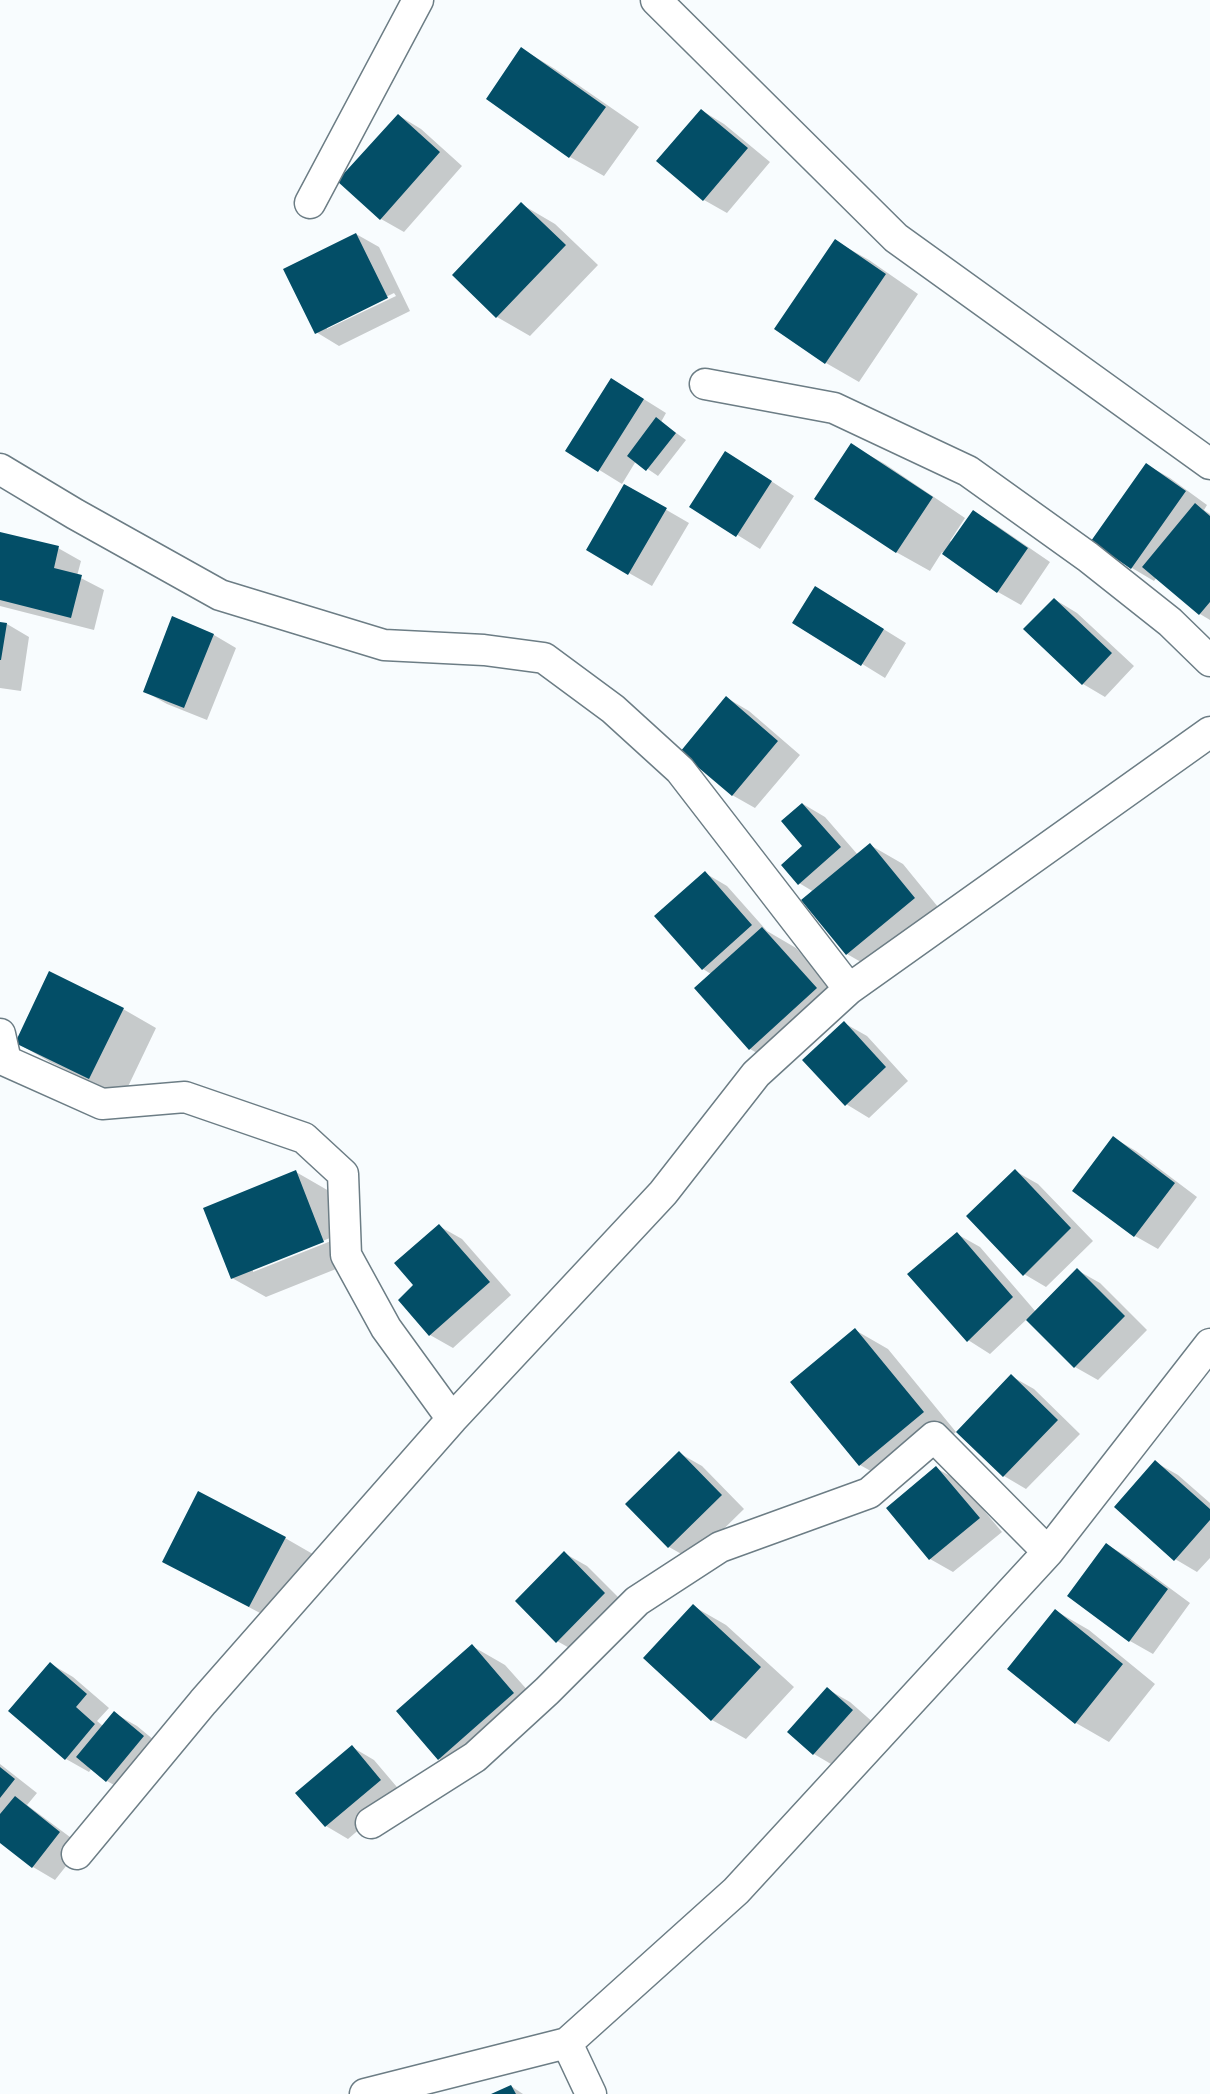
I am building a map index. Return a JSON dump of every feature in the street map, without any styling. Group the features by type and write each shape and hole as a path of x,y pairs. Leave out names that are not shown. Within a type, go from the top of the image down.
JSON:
{"street":[{"path":"310,202 418,0"},
{"path":"656,0 896,238 1210,464"},
{"path":"705,384 834,408 968,471 1088,557 1170,622 1210,661"},
{"path":"0,469 220,595 384,645 484,650 544,658 614,709 680,770 849,989"},
{"path":"77,1854 203,1702 452,1419 663,1193 756,1074 849,989 1210,732"},
{"path":"0,1034 6,1061 102,1104 185,1097 304,1138 343,1174 346,1255 386,1328 452,1419"},
{"path":"365,2094 567,2043 736,1891 1048,1552 1210,1344"},
{"path":"371,1823 475,1757 548,1691 637,1601 720,1547 869,1493 934,1437 1048,1552"},
{"path":"567,2043 591,2094"}],"building":[{"path":"521,47 606,107 569,158 486,99"},
{"path":"701,109 748,148 703,201 656,161"},
{"path":"398,114 440,152 380,220 337,181"},
{"path":"521,202 566,245 496,318 452,275"},
{"path":"356,233 388,298 315,334 283,269"},
{"path":"835,239 886,274 825,364 774,329"},
{"path":"611,378 644,399 598,472 565,451"},
{"path":"656,417 676,433 646,471 627,456"},
{"path":"851,443 933,497 896,553 814,499"},
{"path":"725,451 772,481 736,537 689,507"},
{"path":"1146,463 1186,491 1131,569 1091,541"},
{"path":"624,484 667,508 628,575 586,550"},
{"path":"1195,503 1210,516 1210,602 1199,615 1142,567"},
{"path":"973,510 1028,548 997,593 942,554"},
{"path":"0,532 59,546 54,568 82,575 71,618 0,600"},
{"path":"815,586 884,629 861,666 792,623"},
{"path":"1054,598 1112,653 1082,685 1023,629"},
{"path":"172,616 214,634 184,708 143,692"},
{"path":"0,622 7,623 1,660 0,660"},
{"path":"726,696 778,741 732,796 680,752"},
{"path":"802,803 841,847 798,885 781,865 802,846 781,821"},
{"path":"870,843 915,898 846,955 801,900"},
{"path":"705,871 752,925 702,970 654,916"},
{"path":"762,927 817,988 749,1050 694,988"},
{"path":"49,971 124,1008 89,1079 15,1043"},
{"path":"844,1021 886,1067 845,1106 802,1060"},
{"path":"1113,1136 1175,1183 1134,1237 1072,1191"},
{"path":"1015,1169 1071,1228 1023,1276 966,1216"},
{"path":"296,1170 324,1242 231,1279 203,1208"},
{"path":"439,1224 490,1282 429,1336 398,1300 413,1285 394,1263"},
{"path":"957,1232 1013,1297 967,1342 907,1274"},
{"path":"1077,1268 1125,1316 1074,1368 1026,1320"},
{"path":"855,1328 924,1412 859,1466 790,1382"},
{"path":"1011,1374 1058,1420 1003,1477 956,1432"},
{"path":"679,1451 722,1495 668,1548 625,1504"},
{"path":"1155,1460 1210,1509 1210,1520 1174,1561 1114,1507"},
{"path":"936,1466 980,1518 929,1560 886,1508"},
{"path":"198,1491 286,1537 249,1607 162,1562"},
{"path":"1106,1543 1168,1589 1129,1642 1067,1596"},
{"path":"564,1551 605,1593 556,1643 515,1601"},
{"path":"693,1604 761,1667 711,1721 643,1658"},
{"path":"1055,1609 1123,1664 1075,1724 1007,1669"},
{"path":"472,1644 514,1693 438,1760 396,1711"},
{"path":"50,1662 87,1694 76,1707 95,1724 65,1760 8,1711"},
{"path":"827,1687 853,1710 813,1755 787,1732"},
{"path":"114,1711 144,1736 106,1782 76,1757"},
{"path":"352,1745 381,1780 325,1827 295,1793"},
{"path":"0,1767 15,1779 0,1798"},
{"path":"15,1796 60,1832 32,1868 0,1843 0,1814"},
{"path":"511,2085 516,2094 491,2094"}]}
